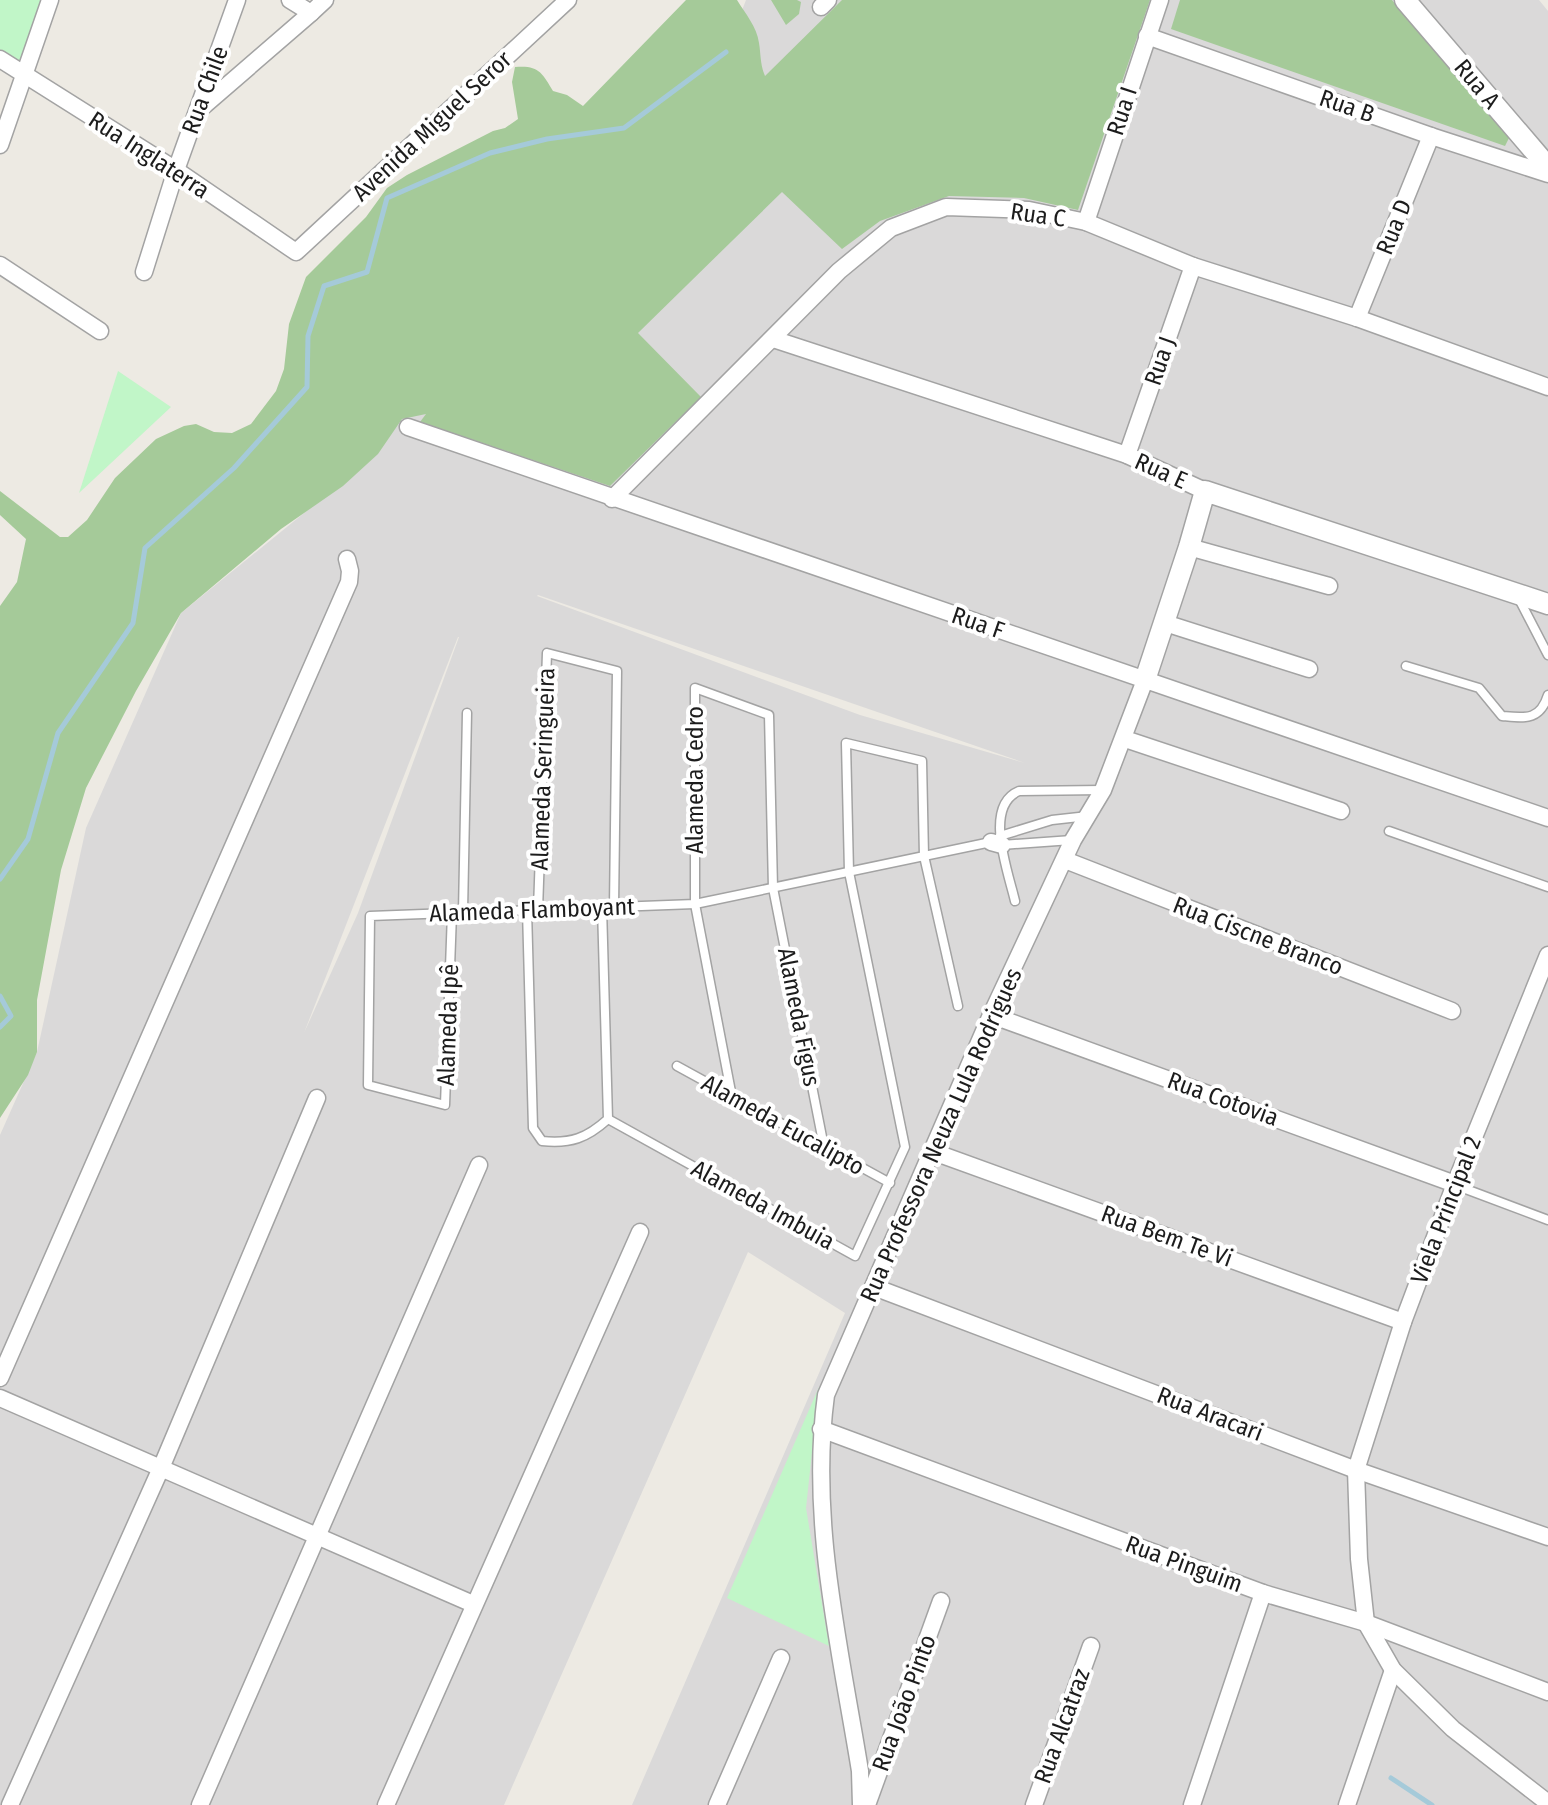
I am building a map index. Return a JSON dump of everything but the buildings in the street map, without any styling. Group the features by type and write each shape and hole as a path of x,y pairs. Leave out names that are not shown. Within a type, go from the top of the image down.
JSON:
{"street":[{"path":"0,145 26,77 50,0"},
{"name":"Rua Chile","path":"144,272 176,170 237,0"},
{"path":"290,0 311,13"},
{"path":"200,109 325,0"},
{"name":"Avenida Miguel Seror","path":"296,252 568,0"},
{"name":"Rua I","path":"1086,222 1160,0"},
{"name":"Rua A","path":"1405,0 1548,167"},
{"name":"Rua B","path":"1147,36 1548,174"},
{"name":"Rua Inglaterra","path":"0,59 176,170 296,252"},
{"name":"Rua D","path":"1357,318 1431,136"},
{"name":"Rua C","path":"612,499 839,271 891,228 946,207 1029,210 1086,222 1193,266 1357,318 1548,387"},
{"path":"0,265 100,331"},
{"name":"Rua J","path":"1127,455 1193,266"},
{"name":"Rua E","path":"773,339 1127,455 1205,491 1548,604"},
{"name":"Rua F","path":"408,427 1548,818"},
{"name":"Rua Professora Neuza Lula Rodrigues","path":"861,1805 860,1771 822,1529 819,1488 821,1429 826,1395 991,1015 1073,840 1103,790 1125,739 1165,623 1205,491"},
{"path":"1189,547 1329,586"},
{"path":"0,1378 349,582 347,559"},
{"path":"1165,623 1309,669"},
{"path":"1125,739 1341,811"},
{"name":"Rua Ciscne Branco","path":"1065,860 1452,1011"},
{"name":"Viela Principal 2","path":"1366,1623 1359,1559 1356,1470 1403,1322 1455,1184 1547,962"},
{"name":"Rua Cotovia","path":"991,1015 1455,1184"},
{"path":"10,1805 161,1468 317,1098"},
{"name":"Rua Bem Te Vi","path":"931,1151 1403,1322"},
{"path":"200,1805 479,1165"},
{"path":"386,1805 640,1232"},
{"name":"Rua Aracari","path":"874,1287 1356,1470 1548,1537"},
{"path":"0,1398 473,1604"},
{"name":"Rua Pinguim","path":"821,1429 1263,1593 1366,1623 1548,1692"},
{"path":"1192,1805 1263,1593"},
{"name":"Rua João Pinto","path":"867,1805 941,1601"},
{"path":"1366,1623 1393,1670 1453,1729 1548,1803"},
{"name":"Rua Alcatraz","path":"1034,1805 1091,1646"},
{"path":"717,1805 781,1658"},
{"path":"1347,1805 1393,1670"}],"lane":[{"path":"1515,593 1548,655"},
{"name":"Alameda Seringueira","path":"538,910 547,653 617,671 614,907"},
{"path":"1406,666 1479,688 1502,716 1527,719 1544,708 1548,695"},
{"name":"Alameda Cedro","path":"695,904 695,688 769,715"},
{"path":"463,912 467,713"},
{"name":"Alameda Figus","path":"769,715 773,888 824,1147"},
{"path":"849,872 846,743 922,761 924,856 958,1006"},
{"path":"1015,901 997,841 1002,804 1019,791 1103,790"},
{"path":"997,841 1052,820 1088,816"},
{"path":"1389,831 1548,887"},
{"path":"997,841 1073,840"},
{"name":"Alameda Flamboyant","path":"368,1085 370,916 695,904 997,841"},
{"name":"Alameda Imbuia","path":"608,1119 855,1256 905,1147 849,872"},
{"path":"695,904 732,1097"},
{"path":"527,910 533,1128 542,1141 562,1143 591,1134 608,1119 602,907"},
{"name":"Alameda Ipê","path":"368,1085 445,1105 452,913"},
{"name":"Alameda Eucalipto","path":"677,1066 890,1183"},
{"path":"1455,1184 1548,1220"}],"shaded area":[{"path":"746,0 1539,0 1548,11 1548,1805 632,1805 845,1313 748,1252 504,1805 0,1805 0,1135 37,1052 86,828 181,613 309,509 726,52","holes":["538,595 1025,763 860,715","458,637 358,913 304,1033"]}],"green space":[{"path":"0,0 45,0 23,65 0,50"},
{"path":"686,0 737,0 756,31 765,76 842,0 1150,0 1078,210 1024,198 949,196 880,221 842,249 782,192 638,333 701,397 610,486 420,422 426,414 402,419 378,454 343,486 281,529 181,613 86,788 61,870 37,1000 37,1052 28,1075 0,1118 0,606 17,582 26,539 0,515 0,491 60,537 68,537 87,520 115,478 156,439 196,424 214,432 232,433 251,424 276,391 284,369 289,324 306,277 366,217 387,188 518,119 512,82 515,67 538,71 553,91 567,95 583,106"},
{"path":"771,0 801,2 799,14 786,25"},
{"path":"1180,0 1392,0 1509,138 1505,146 1171,29"},
{"path":"118,371 171,407 79,493"},
{"path":"819,1387 806,1508 829,1646 727,1598"}],"waterway":[{"path":"0,879 28,839 58,733 133,623 145,548 234,468 307,387 308,336 324,286 367,272 387,198 490,153 547,139 624,128 726,52"},
{"path":"0,996 11,1016 0,1027"},
{"path":"1391,1778 1432,1805"}]}
